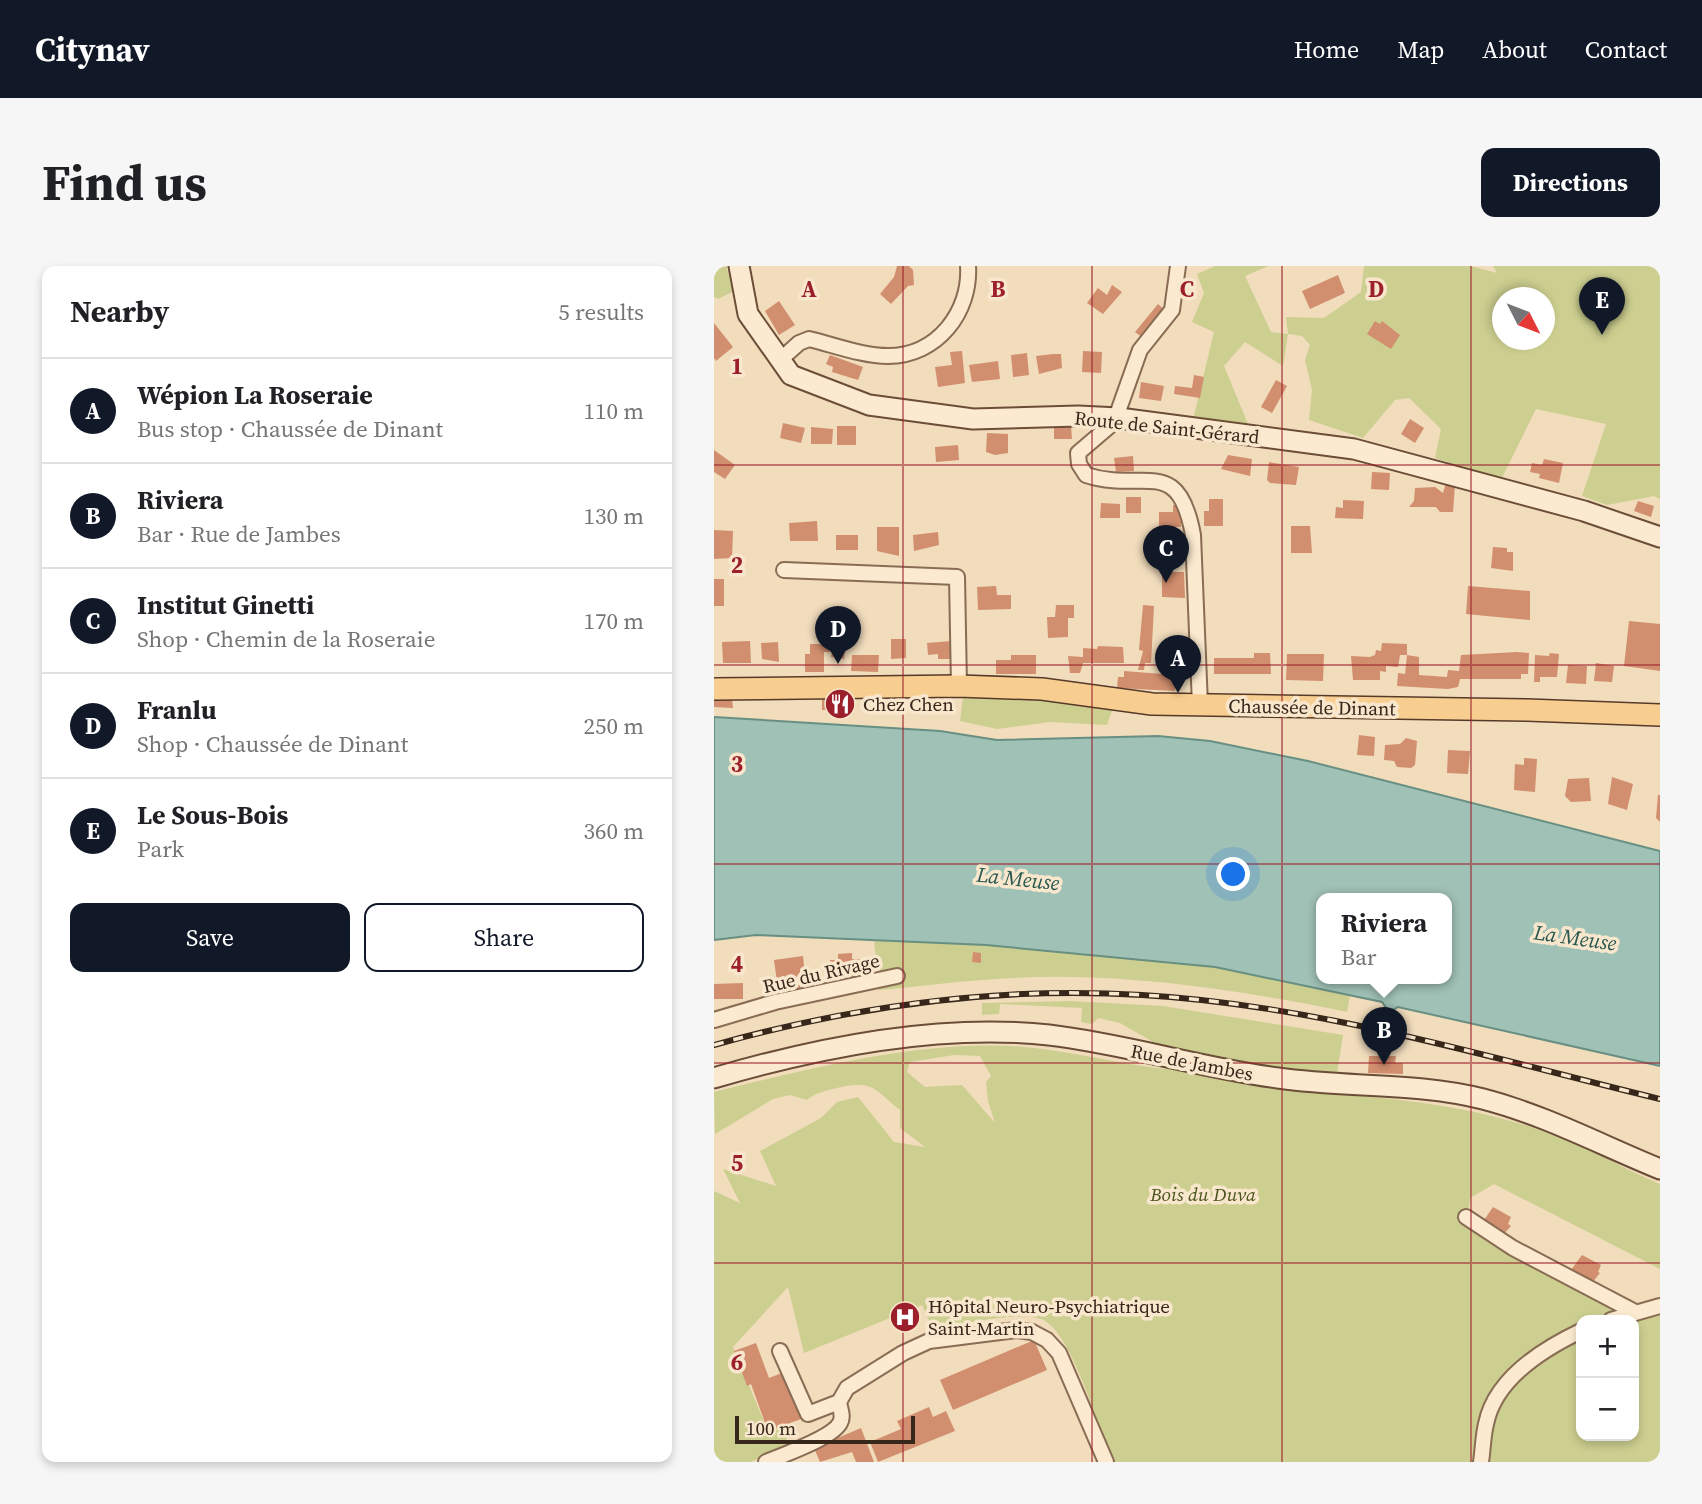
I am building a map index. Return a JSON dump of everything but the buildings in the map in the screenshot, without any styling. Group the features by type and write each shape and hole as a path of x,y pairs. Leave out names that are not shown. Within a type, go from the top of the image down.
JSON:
{"main road":[{"name":"Route de Saint-Gérard","path":"739,266 748,314 791,375 869,405 973,419 1078,416 1119,418 1354,449 1584,510 1660,537"},
{"name":"Chaussée de Dinant","path":"714,689 960,686 1042,689 1152,704 1373,710 1527,710 1660,715"},
{"name":"Rue de Jambes","path":"714,1077 793,1058 895,1040 989,1033 1049,1035 1278,1079 1428,1090 1482,1099 1567,1127 1660,1169"}],"street":[{"path":"780,360 799,343 809,339 876,355 905,355 916,351 940,335 959,316 965,300 968,266"},
{"path":"1178,266 1172,310 1140,350 1119,409 1119,418 1078,453 1079,464 1086,475 1099,480 1130,483 1163,480 1174,486 1189,508 1193,535 1200,705"},
{"path":"784,570 957,577 960,686"},
{"name":"Rue du Rivage","path":"714,1020 775,1002 897,976"},
{"path":"1466,1217 1513,1248 1635,1312"},
{"path":"1626,1315 1660,1306"},
{"path":"780,1351 808,1414 839,1402 848,1388 903,1353 929,1341 1016,1330 1032,1332 1047,1340 1068,1367 1106,1462"},
{"path":"1481,1462 1486,1422 1503,1389 1527,1364 1554,1344 1576,1333"},
{"path":"766,1462 832,1432 840,1423 842,1415 839,1402"}],"green space":[{"path":"714,266 726,266 734,291 718,299 714,297"},
{"path":"1215,266 1269,266 1245,276 1271,332 1288,334 1283,366 1245,342 1224,366 1253,436 1191,428 1214,332 1192,322 1204,293 1197,274"},
{"path":"1364,266 1470,266 1497,273 1493,266 1660,266 1660,499 1654,496 1607,505 1582,496 1606,424 1536,409 1501,480 1435,458 1441,429 1409,398 1395,400 1363,438 1309,420 1312,390 1305,360 1310,345 1302,336 1288,334 1286,317 1324,318 1361,292"},
{"path":"963,697 1046,700 1113,708 1107,725 1050,722 997,729 960,721"},
{"path":"874,940 986,945 1215,967 1350,995 1347,1012 1181,984 1096,978 996,979 879,990"},
{"name":"Bois du Duva","path":"1069,1001 1163,1006 1343,1035 1334,1093 1426,1103 1515,1122 1584,1148 1660,1184 1660,1269 1494,1184 1470,1198 1468,1216 1618,1311 1608,1315 1576,1315 1576,1329 1536,1351 1505,1376 1485,1411 1473,1462 1112,1462 1073,1361 1063,1341 1052,1327 1041,1319 1005,1317 939,1327 931,1325 922,1305 804,1353 788,1287 733,1347 768,1431 783,1426 788,1444 751,1462 714,1462 714,1191 740,1203 723,1169 776,1186 760,1151 821,1118 837,1102 858,1097 894,1142 925,1147 900,1128 900,1110 878,1091 866,1085 837,1088 818,1093 807,1100 790,1095 773,1099 715,1134 714,1092 862,1058 976,1046 1032,1048 1165,1069 1162,1047 1120,1023 1098,1018 1092,1024 1081,1022 1082,1008 1000,1004 999,1014 982,1015 982,1003","holes":["954,1055 980,1056 991,1076 986,1082 988,1101 995,1123 962,1085 925,1087 907,1072 910,1062"]},
{"path":"1660,1312 1660,1462 1486,1462 1490,1428 1506,1396 1528,1373 1554,1353 1576,1341 1576,1441 1639,1441 1639,1318"}],"water":[{"name":"La Meuse","path":"714,717 940,731 997,740 1158,736 1210,741 1308,761 1660,851 1660,1066 1398,1007 1389,1012 1382,1002 1215,967 986,945 756,935 714,940"}],"railway":[{"path":"714,1045 820,1019 926,1002 1034,994 1142,995 1208,1001 1338,1021 1660,1099"}],"place":[{"name":"Le Sous-Bois","path":"1602,335"},
{"name":"Institut Ginetti","path":"1166,583"},
{"name":"Franlu","path":"838,664"},
{"name":"Wépion La Roseraie","path":"1178,693"},
{"name":"Chez Chen","path":"840,704"},
{"name":"Riviera","path":"1384,1065"},
{"name":"Hôpital Neuro-Psychiatrique Saint-Martin","path":"905,1317"}]}
